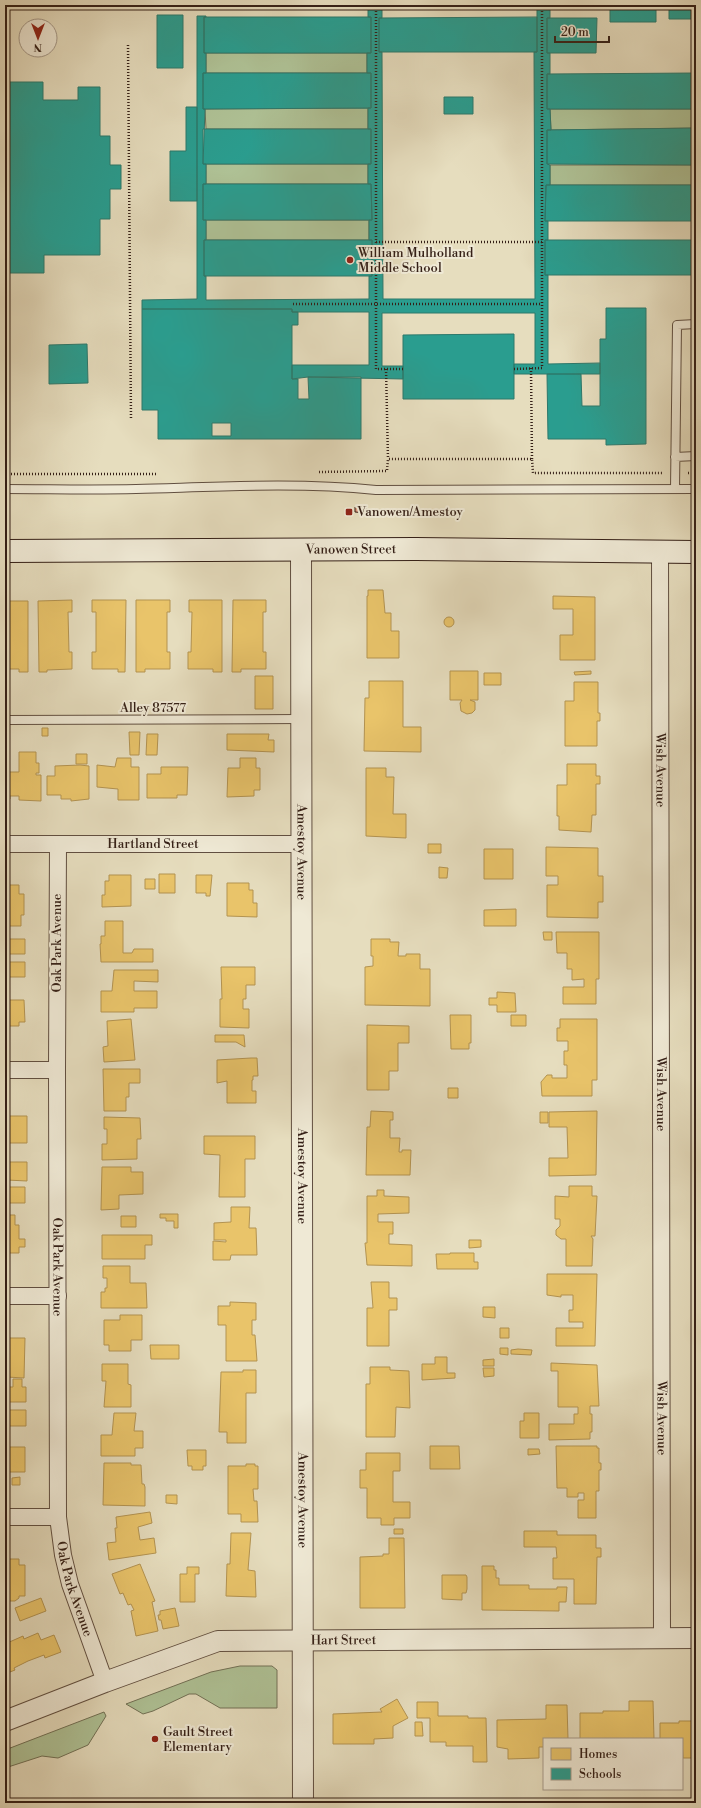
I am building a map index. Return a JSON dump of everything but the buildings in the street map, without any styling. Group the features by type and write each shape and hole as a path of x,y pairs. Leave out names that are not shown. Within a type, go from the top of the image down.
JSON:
{"main road":[{"name":"Vanowen Street","path":"5,551 301,550 696,552"}],"street":[{"name":"Amestoy Avenue","path":"301,550 303,1803"},
{"name":"Wish Avenue","path":"660,551 662,1638"},
{"name":"Hartland Street","path":"5,844 301,844"},
{"name":"Oak Park Avenue","path":"58,844 58,1517 63,1555 70,1584 105,1682"},
{"path":"5,1070 57,1070"},
{"path":"5,1296 58,1296"},
{"path":"5,1517 58,1517"},
{"name":"Hart Street","path":"5,1721 105,1682 218,1641 696,1638"}],"lane":[{"path":"675,489 677,325 696,324"},
{"path":"675,456 696,456"},
{"path":"5,489 134,489 255,485 326,486 376,490 696,489"},
{"name":"Alley 87577","path":"5,720 301,719"}],"path":[{"path":"376,5 376,369 403,369"},
{"path":"514,369 542,368 542,5"},
{"path":"128,45 131,420"},
{"path":"376,242 542,242"},
{"path":"293,304 542,304"},
{"path":"531,368 533,473 696,473"},
{"path":"316,472 387,471 386,369"},
{"path":"388,459 532,459"},
{"path":"5,474 157,474"}],"green space":[{"path":"206,53 367,53 367,73 206,73"},
{"path":"368,108 368,129 206,129 205,109"},
{"path":"550,109 696,109 696,128 551,130"},
{"path":"206,164 368,164 368,184 206,184"},
{"path":"550,165 696,165 696,185 550,185"},
{"path":"206,220 369,220 369,240 206,240"},
{"path":"240,1666 272,1666 277,1670 277,1708 220,1708 196,1694 189,1694 153,1711 143,1714 126,1704 211,1672"},
{"path":"104,1712 106,1716 88,1745 58,1758 42,1756 5,1768 5,1750"}],"place":[{"name":"William Mulholland Middle School","path":"350,260"},
{"name":"Vanowen/Amestoy","path":"349,512"},
{"name":"Gault Street Elementary","path":"155,1739"}]}
